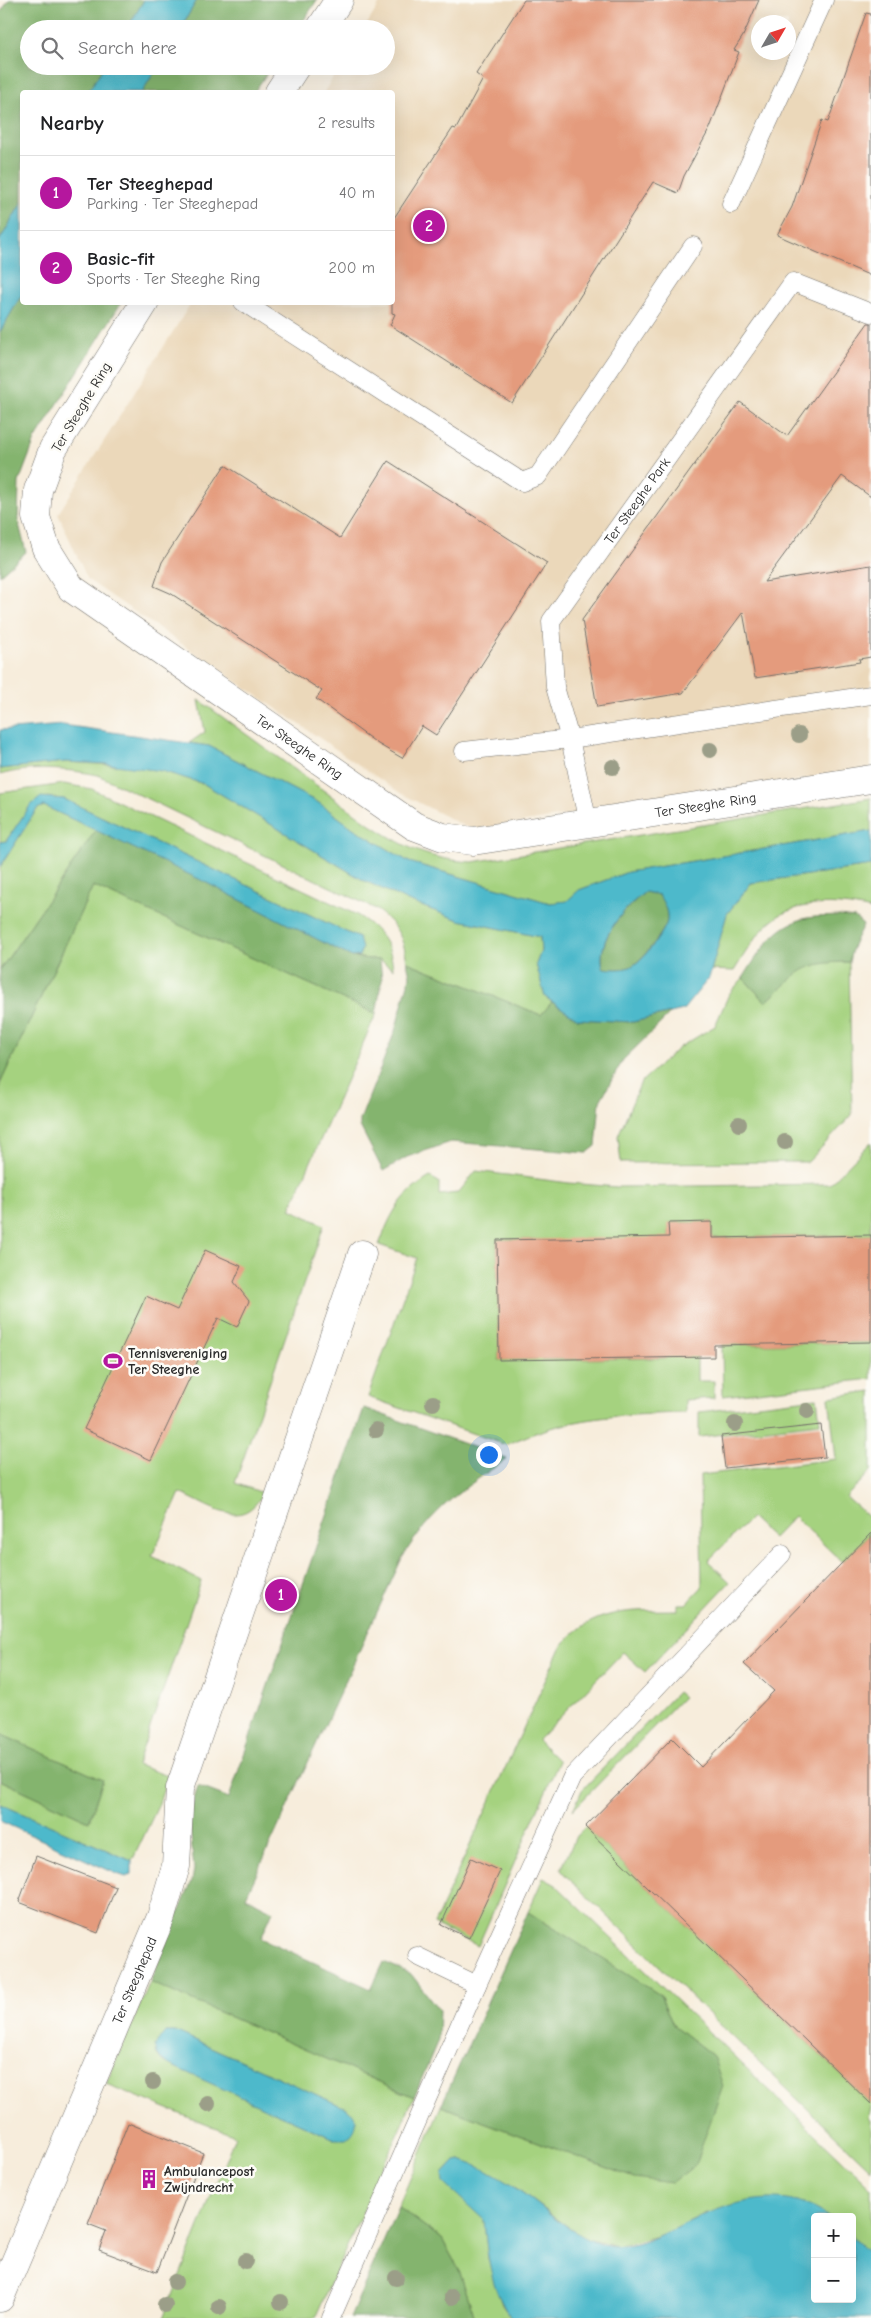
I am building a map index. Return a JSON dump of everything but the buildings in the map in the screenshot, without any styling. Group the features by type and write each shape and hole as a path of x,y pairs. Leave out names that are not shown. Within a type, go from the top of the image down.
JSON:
{"street":[{"path":"326,20 339,0"},
{"path":"280,90 290,75"},
{"name":"Ter Steeghe Ring","path":"143,305 53,449 38,490 36,517 46,548 71,588 414,826 443,837 473,841 871,778"},
{"name":"Ter Steeghepad","path":"0,2298 161,1917 176,1866 180,1788 362,1254"}],"lane":[{"path":"731,204 824,0"},
{"path":"248,305 522,482 538,476 693,246"},
{"name":"Ter Steeghe Park","path":"588,823 570,740 555,687 551,621 793,282 871,313"},
{"path":"464,752 570,740 871,695"},
{"path":"331,2318 477,1985 572,1777 782,1554"},
{"path":"417,1956 477,1985"}],"shaded area":[{"path":"382,0 871,0 871,769 472,830 400,793 88,580 58,514 190,305 395,305 395,90 325,90 334,75 395,75 395,20 370,20"}],"green space":[{"path":"9,0 144,0 132,20 20,20 20,75 98,75 89,90 20,90 20,205 0,240 0,13"},
{"path":"197,0 317,0 304,20 185,20"},
{"path":"152,75 266,75 255,90 143,90"},
{"path":"20,297 20,305 120,305 35,440 19,482 18,520 26,552 0,575 0,332"},
{"path":"199,700 374,827 398,842 432,856 457,861 472,862 871,798 871,831 628,872 579,890 568,901 550,903 409,862 353,828 319,803 209,746 189,743 205,732"},
{"path":"65,762 130,766 162,771 204,784 363,880 408,901 459,920 540,937 541,951 536,964 545,997 552,1002 541,1015 407,962 398,931 376,909 98,775 74,771 36,769 0,775 0,769"},
{"path":"64,784 92,789 357,915 378,931 387,944 393,969 380,960 352,957 359,956 359,938 64,799 47,797 30,806 6,841 0,842 0,793"},
{"path":"44,806 96,830 0,970 0,867 37,809"},
{"path":"96,830 201,880 352,957 380,960 382,980 376,1014 93,886 0,1084 0,970"},
{"path":"871,866 871,910 823,904 811,905 787,912 777,917 764,928 734,971 711,970 727,914 751,883"},
{"name":"Tennisvereniging Ter Steeghe","path":"93,886 376,1014 290,1209 324,1225 235,1483 263,1493 255,1505 246,1512 236,1514 214,1509 180,1493 152,1556 201,1581 137,1765 168,1776 158,1806 132,1861 0,1804 0,1780 89,1821 103,1780 0,1734 0,1084"},
{"path":"645,892 659,895 665,907 667,921 662,932 640,960 630,967 623,969 603,968 602,957 608,936 620,916"},
{"path":"839,916 855,918 863,925 853,945 849,962 821,964 802,971 766,1002 743,978 762,949 785,927 807,918"},
{"path":"407,962 541,1015 552,1002 578,1019 633,1022 671,1013 623,1060 600,1101 596,1146 587,1153 451,1142 407,1157 383,1171 360,1126 360,1120 395,1031 410,976"},
{"path":"823,962 849,962 852,1115 808,1162 621,1163 618,1136 641,1082 680,1047 715,1026 729,994 743,978 766,1002 800,970"},
{"path":"871,1142 871,1235 712,1238 712,1222 669,1223 669,1239 497,1240 499,1360 665,1358 697,1345 697,1381 714,1381 714,1398 685,1400 685,1413 616,1416 594,1419 551,1428 506,1445 368,1397 417,1258 379,1245 392,1214 404,1198 430,1177 439,1182 439,1195 458,1193 476,1171 617,1187 830,1184"},
{"path":"871,1342 871,1379 723,1396 722,1345"},
{"path":"871,1391 871,1471 846,1497 871,1519 871,1533 842,1562 794,1516 773,1538 751,1518 708,1561 730,1582 645,1672 623,1652 538,1740 559,1761 478,1946 434,1924 560,1648 585,1625 599,1618 628,1612 678,1610 678,1604 686,1604 702,1587 700,1475 836,1459 829,1397"},
{"path":"817,1398 820,1423 699,1437 699,1412"},
{"path":"364,1408 507,1459 461,1491 436,1513 402,1558 246,1897 273,1911 261,1938 371,1989 384,1962 411,1974 439,2010 438,2040 414,2097 150,1982 192,1881 194,1869 189,1817 198,1786 229,1798"},
{"path":"677,1692 683,1697 573,1810 582,1790"},
{"path":"0,1734 103,1780 89,1821 0,1780"},
{"path":"585,1827 871,2104 869,2118 871,2120 871,2170 566,1876 561,1870 576,1836"},
{"path":"543,1878 556,1885 871,2188 871,2254 856,2241 856,2213 811,2213 811,2216 706,2213 662,2235 617,2247 583,2238 515,2187 485,2170 460,2160 455,2161 443,2174 484,2220 488,2259 502,2305 511,2318 475,2318 459,2270 442,2239 398,2207 441,2106 634,2178 713,2056 673,2025 660,1995 528,1912"},
{"path":"528,1912 660,1995 673,2025 713,2056 723,2086 695,2165 672,2183 634,2178 441,2106"},
{"path":"150,1982 414,2097 315,2318 163,2318 235,2136 106,2084","holes":["165,2032 177,2032 346,2108 334,2139 162,2061 156,2053"]},
{"path":"398,2207 442,2239 459,2270 475,2318 350,2318"}],"water":[{"path":"144,0 197,0 185,20 132,20"},
{"path":"98,75 152,75 143,90 89,90"},
{"path":"20,205 20,297 0,332 0,240"},
{"path":"63,725 209,746 319,803 353,828 409,862 550,903 567,901 579,890 628,872 871,831 871,866 751,883 727,914 709,978 683,1010 633,1022 578,1019 545,997 536,964 541,951 540,937 459,920 408,901 363,880 204,784 162,771 108,764 65,762 0,769 0,730","holes":["645,892 659,895 666,911 667,921 652,947 640,960 630,967 620,969 603,968 602,957 607,936 620,916"]},
{"path":"41,797 64,799 359,938 362,949 359,956 352,957 201,880 44,806 37,809 0,867 0,842 6,841 30,806"},
{"path":"0,1804 132,1861 132,1874 126,1877 117,1874 0,1821"},
{"path":"165,2032 177,2032 346,2108 351,2111 356,2119 353,2131 346,2139 334,2139 170,2065 160,2057 155,2046"},
{"path":"460,2160 482,2168 502,2179 591,2241 618,2247 644,2242 721,2208 740,2203 776,2199 794,2201 812,2207 822,2213 811,2213 811,2303 856,2303 856,2241 871,2254 871,2318 511,2318 498,2295 494,2283 488,2258 484,2220 444,2183 443,2174 455,2161"}],"place":[{"name":"Basic-fit","path":"429,226"},
{"name":"Tennisvereniging Ter Steeghe","path":"113,1361"},
{"name":"Ter Steeghepad","path":"281,1595"},
{"name":"Ambulancepost Zwijndrecht","path":"149,2179"}]}
